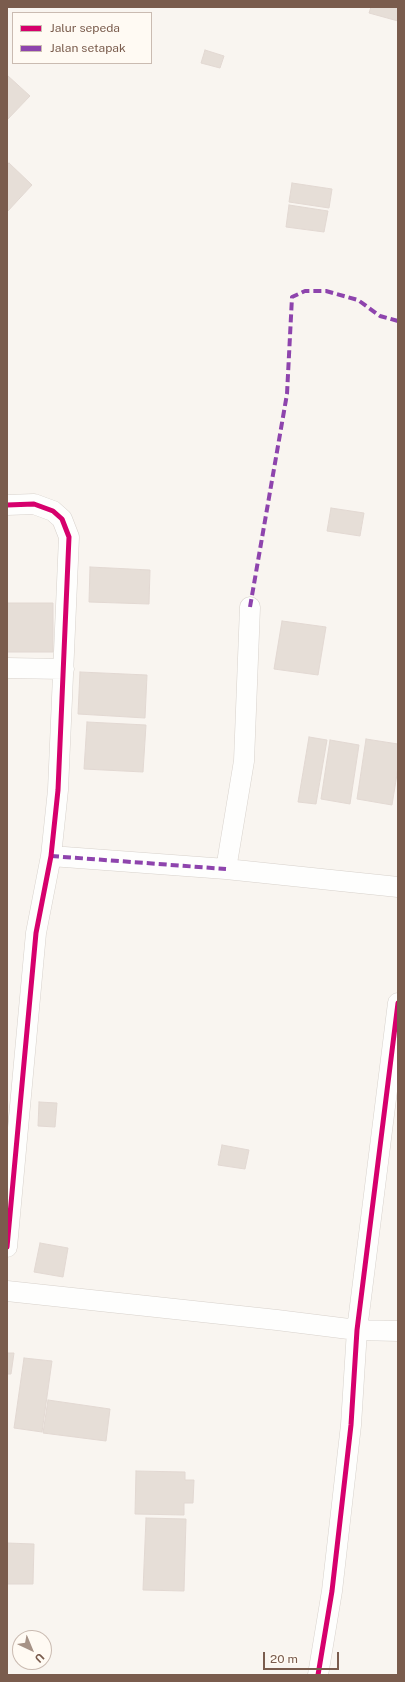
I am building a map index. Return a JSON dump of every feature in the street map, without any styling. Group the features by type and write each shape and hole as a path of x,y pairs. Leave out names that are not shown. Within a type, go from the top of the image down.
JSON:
{"street":[{"path":"7,504 34,504 53,511 62,519 69,537 58,790 51,856 36,933 7,1247"},
{"path":"226,869 244,761 250,607"},
{"path":"7,668 64,669"},
{"path":"51,856 226,869 398,888"},
{"path":"318,1675 333,1583 351,1424 357,1330 398,1003"},
{"path":"7,1291 357,1330 398,1331"}],"building":[{"path":"371,7 398,7 398,21 369,13"},
{"path":"205,50 224,56 220,68 201,63"},
{"path":"7,75 30,96 7,120"},
{"path":"9,163 32,185 7,212 7,165"},
{"path":"292,183 332,189 329,208 289,202"},
{"path":"289,205 328,211 324,232 286,227"},
{"path":"331,508 364,513 360,536 327,531"},
{"path":"90,567 150,570 149,604 89,602"},
{"path":"7,603 53,603 53,652 7,652"},
{"path":"282,621 326,627 318,675 274,669"},
{"path":"80,672 147,675 145,718 78,714"},
{"path":"87,722 146,725 143,772 84,769"},
{"path":"309,737 327,740 316,804 298,802"},
{"path":"366,739 398,744 398,768 392,805 357,799"},
{"path":"330,740 359,745 350,804 321,799"},
{"path":"39,1102 57,1103 55,1127 38,1126"},
{"path":"222,1145 249,1150 245,1169 218,1165"},
{"path":"40,1243 68,1248 63,1277 34,1272"},
{"path":"7,1353 14,1353 11,1374 7,1374"},
{"path":"24,1358 52,1361 42,1432 14,1428"},
{"path":"48,1400 110,1409 106,1441 43,1433"},
{"path":"136,1471 185,1472 185,1480 194,1480 193,1503 184,1503 184,1515 135,1514"},
{"path":"146,1518 186,1519 184,1591 143,1590"},
{"path":"7,1543 34,1544 33,1584 7,1584"}],"marked path":[{"path":"250,607 287,394 292,297 305,291 326,291 358,300 380,316 398,321"},
{"path":"51,856 226,869"}],"cycle path":[{"path":"7,505 34,504 53,511 62,519 69,537 58,790 51,856 36,933 7,1247"},
{"path":"318,1675 332,1591 351,1425 357,1330 398,1003"}]}
